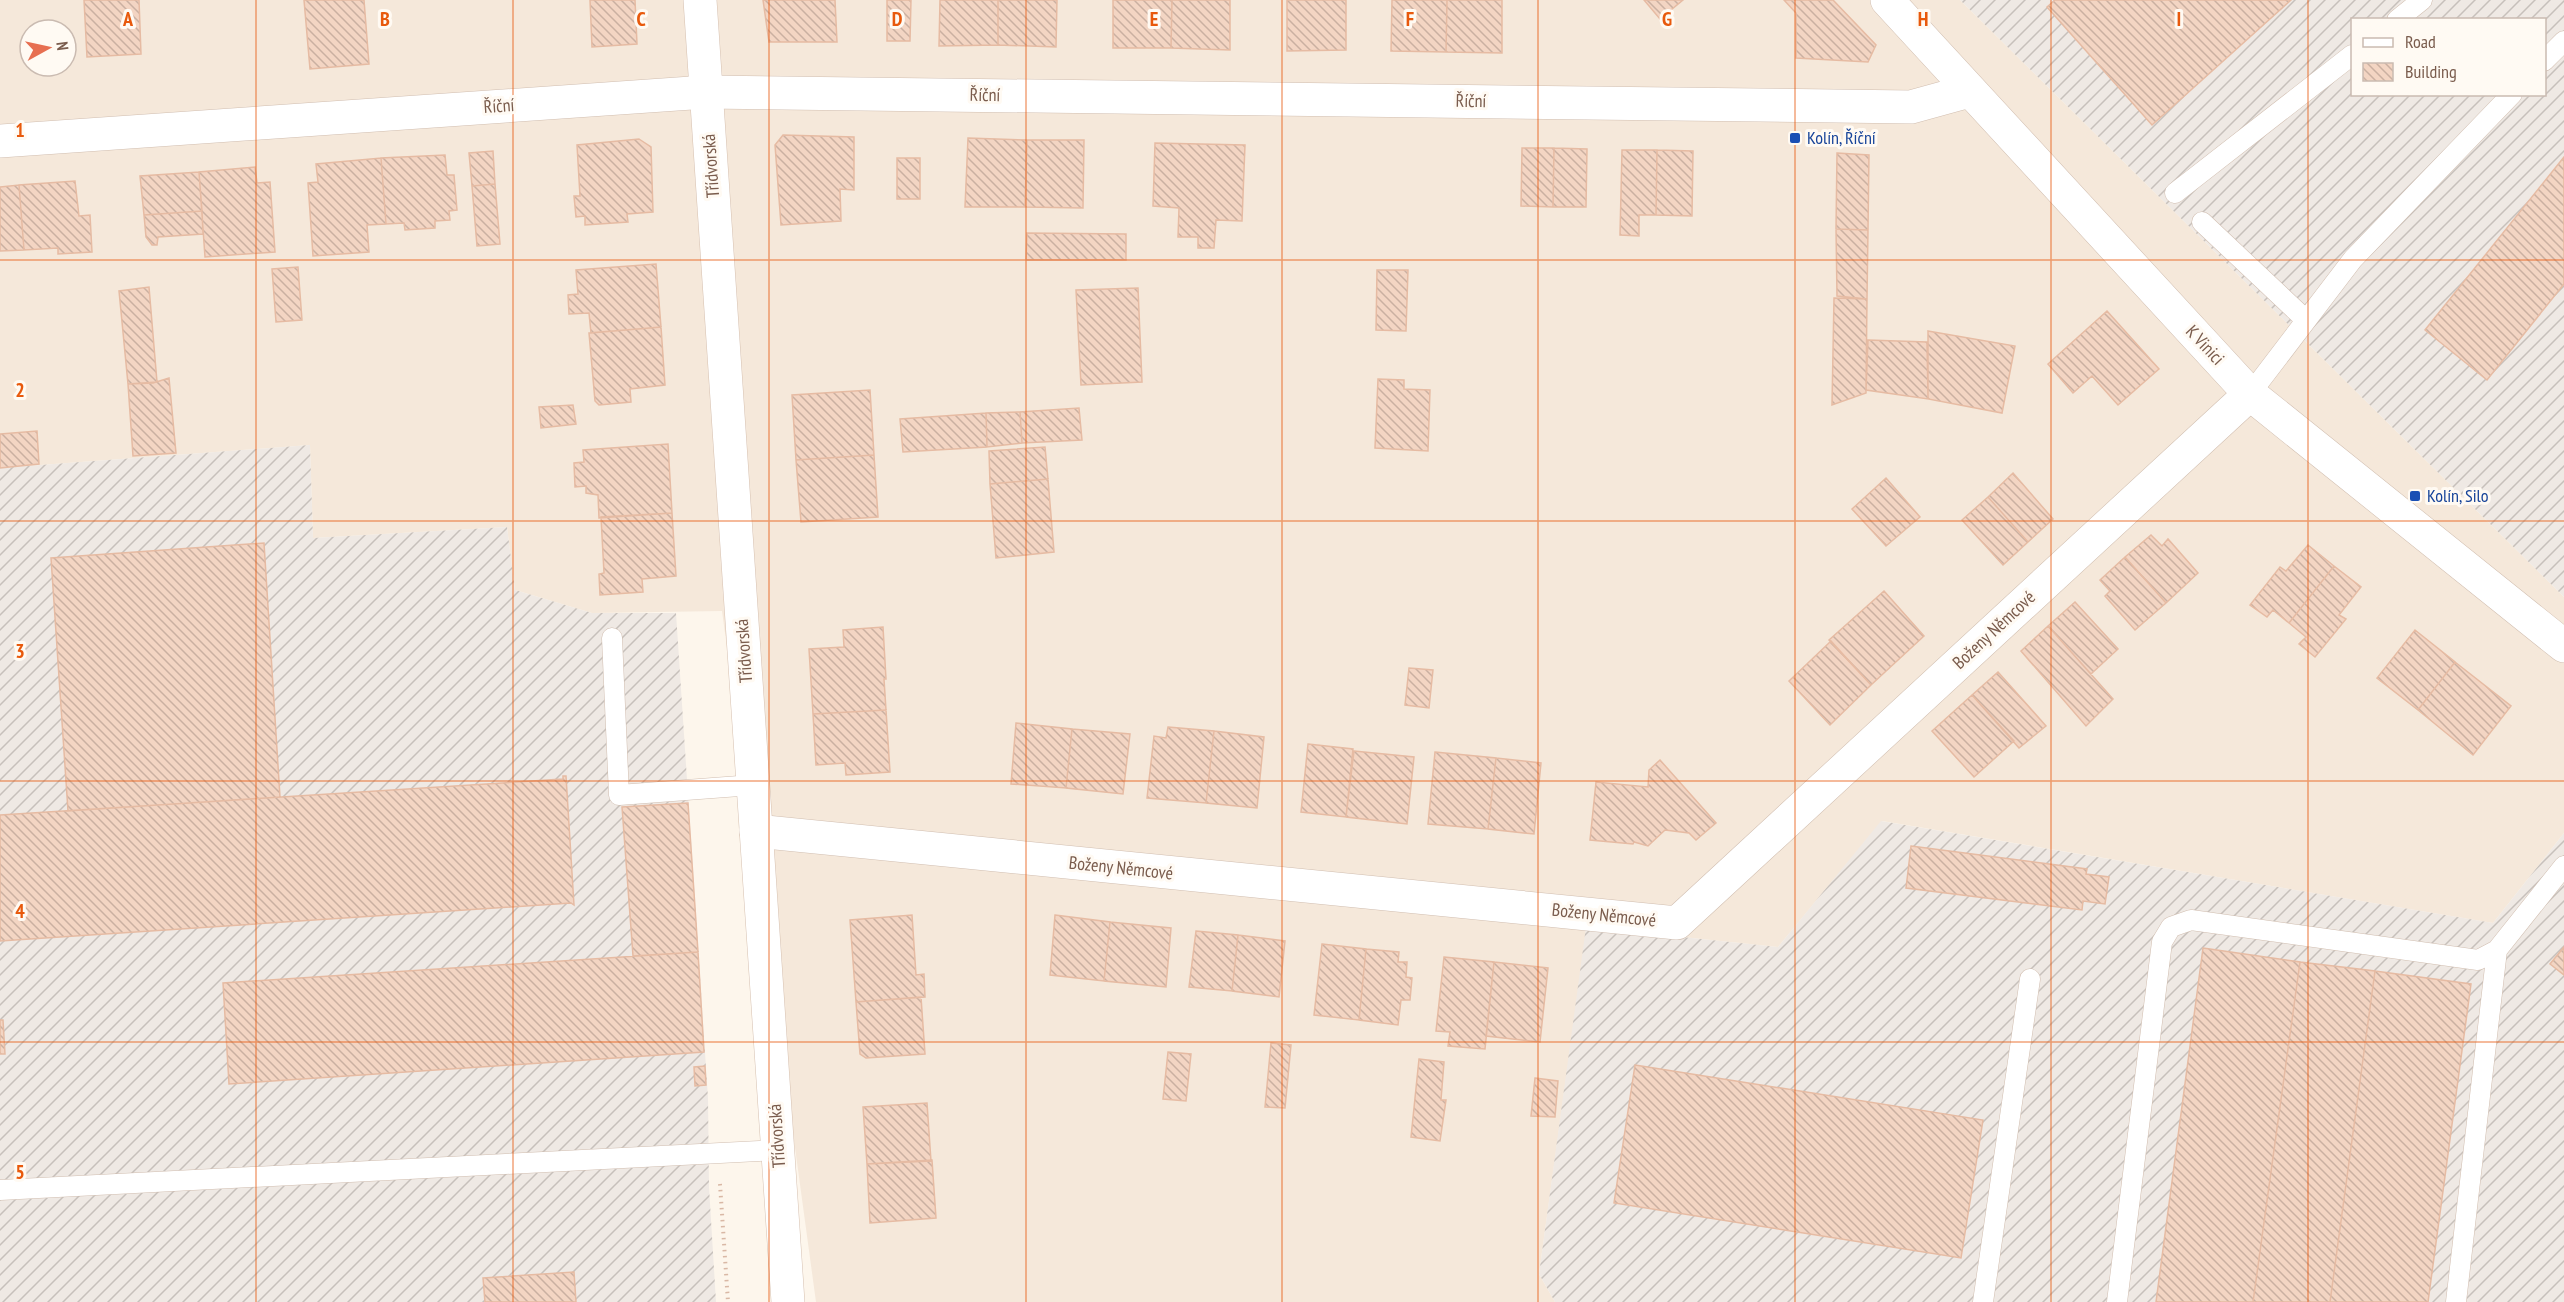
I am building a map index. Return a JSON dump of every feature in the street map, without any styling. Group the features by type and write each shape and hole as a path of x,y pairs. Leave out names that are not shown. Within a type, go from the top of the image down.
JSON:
{"street":[{"name":"Třídvorská","path":"700,0 788,1302"},
{"name":"K Vinici","path":"1887,0 2250,394 2564,646"},
{"name":"Říční","path":"0,141 706,92 1911,107 1969,91"},
{"name":"Boženy Němcové","path":"756,831 1677,923 2250,394"}],"lane":[{"path":"2400,18 2422,0"},
{"path":"2546,59 2564,41"},
{"path":"2175,193 2351,55"},
{"path":"2250,394 2353,259 2510,96"},
{"path":"2202,222 2306,320"},
{"path":"612,638 619,795 753,784"},
{"path":"2117,1302 2162,942 2171,927 2191,920 2478,960 2497,950 2564,866"},
{"path":"2456,1302 2497,950"},
{"path":"1983,1302 2030,979"},
{"path":"0,1190 778,1150"}],"path":[{"path":"718,1154 728,1302"}],"shaded area":[{"path":"0,0 1960,0 2564,597 2564,833 2493,923 1882,821 1778,947 1587,927 1539,1274 1555,1302 816,1302 722,611 592,613 515,590 507,527 313,538 310,445 0,468"},
{"path":"1960,0 2564,0 2564,597"},
{"path":"310,445 313,538 507,527 515,590 592,613 676,613 708,1098 709,1187 716,1302 0,1302 0,468"},
{"path":"1881,821 2493,923 2564,833 2564,1302 1555,1302 1539,1274 1586,927 1778,947"}],"building":[{"path":"84,0 139,0 141,54 87,57"},
{"path":"304,0 364,0 369,64 310,69"},
{"path":"590,0 635,0 637,44 592,47"},
{"path":"763,0 835,0 837,42 769,42"},
{"path":"887,0 911,0 910,41 887,41"},
{"path":"940,0 998,0 998,45 939,46"},
{"path":"998,0 1057,0 1056,47 998,45"},
{"path":"1113,0 1172,0 1171,48 1113,48"},
{"path":"1172,0 1230,0 1230,50 1171,48"},
{"path":"1287,0 1346,0 1346,50 1287,51"},
{"path":"1392,0 1447,0 1446,52 1391,51"},
{"path":"1447,0 1502,0 1502,53 1446,52"},
{"path":"1644,0 1683,0 1660,19"},
{"path":"1784,0 1833,0 1876,45 1868,62 1796,58 1796,13"},
{"path":"2055,0 2291,0 2152,125 2047,7"},
{"path":"783,135 854,137 854,190 840,189 841,221 781,225 775,145"},
{"path":"968,138 1027,140 1025,207 965,207"},
{"path":"639,139 651,147 653,212 627,214 628,222 585,225 585,216 576,217 574,196 580,196 577,145"},
{"path":"1027,140 1084,140 1083,208 1025,207"},
{"path":"1155,143 1245,145 1242,221 1216,220 1214,248 1198,248 1198,237 1178,237 1179,208 1153,206"},
{"path":"1522,148 1554,148 1553,207 1521,206"},
{"path":"1554,148 1587,149 1586,207 1553,207"},
{"path":"1622,150 1657,150 1656,215 1639,215 1639,236 1620,235"},
{"path":"1657,150 1693,151 1692,216 1656,215"},
{"path":"493,151 495,184 472,186 469,153"},
{"path":"1837,153 1869,155 1868,230 1836,229"},
{"path":"445,155 447,175 454,175 457,210 449,211 450,220 435,221 435,228 405,230 404,223 386,224 381,158"},
{"path":"2564,157 2564,284 2487,380 2425,330"},
{"path":"381,158 386,224 367,225 369,252 313,256 308,183 318,182 316,164"},
{"path":"897,158 920,158 920,199 897,199"},
{"path":"255,167 257,183 270,182 275,252 205,257 199,172"},
{"path":"199,172 202,211 144,215 140,176"},
{"path":"75,181 79,216 90,215 92,252 58,254 58,248 24,250 19,185"},
{"path":"495,184 500,244 477,246 472,186"},
{"path":"19,185 24,250 0,251 0,187"},
{"path":"202,211 203,234 158,237 157,245 152,245 146,237 144,215"},
{"path":"1836,229 1868,230 1867,299 1837,296"},
{"path":"1027,233 1126,234 1126,260 1026,260"},
{"path":"656,264 661,327 591,333 589,313 569,314 568,295 578,294 576,270"},
{"path":"298,267 302,320 276,322 272,269"},
{"path":"1377,270 1408,270 1406,331 1376,330"},
{"path":"149,287 157,382 128,384 119,291"},
{"path":"1138,288 1142,382 1081,385 1076,290"},
{"path":"1834,298 1867,299 1866,393 1832,405"},
{"path":"2107,311 2159,369 2118,405 2092,376 2073,393 2048,364"},
{"path":"661,327 665,385 630,389 631,402 599,405 595,401 589,333"},
{"path":"1928,331 2015,346 2002,413 1928,399"},
{"path":"1868,340 1927,342 1928,399 1866,390"},
{"path":"169,378 176,453 133,456 128,384 153,383"},
{"path":"1378,379 1404,380 1404,389 1430,390 1428,451 1375,448"},
{"path":"870,390 874,455 796,460 792,395"},
{"path":"573,405 576,424 541,428 539,407"},
{"path":"1079,408 1082,440 1022,443 1020,412"},
{"path":"1020,412 1022,443 987,447 986,413"},
{"path":"986,413 987,447 903,452 900,419"},
{"path":"37,431 39,464 0,468 0,434"},
{"path":"668,444 672,513 599,518 598,495 586,493 586,486 575,487 574,463 584,462 583,450"},
{"path":"1045,447 1048,479 990,484 989,451"},
{"path":"874,455 878,517 801,522 796,460"},
{"path":"2013,473 2053,519 2028,542 1988,497"},
{"path":"1886,478 1920,517 1886,546 1852,509"},
{"path":"1048,479 1054,552 996,558 990,484"},
{"path":"1988,497 2028,542 2003,565 1962,520"},
{"path":"672,513 676,576 642,579 643,592 600,595 599,574 604,573 601,517"},
{"path":"2151,535 2162,546 2168,539 2198,573 2166,603 2125,557"},
{"path":"264,543 280,797 68,811 51,558"},
{"path":"2308,545 2334,566 2289,623 2273,610 2267,617 2250,605 2280,567 2286,571"},
{"path":"2125,557 2166,603 2135,630 2105,596 2110,591 2100,580"},
{"path":"2334,566 2361,587 2339,615 2346,619 2315,657 2299,644 2306,637 2289,623"},
{"path":"1884,591 1924,636 1871,685 1829,640"},
{"path":"2075,602 2118,649 2091,674 2048,626"},
{"path":"2048,626 2113,699 2086,726 2021,651"},
{"path":"883,627 886,710 813,714 809,649 844,647 843,630"},
{"path":"2415,630 2455,662 2418,710 2377,678"},
{"path":"1831,641 1871,685 1830,725 1789,681"},
{"path":"2455,662 2511,706 2473,755 2418,710"},
{"path":"1409,668 1433,670 1429,708 1405,705"},
{"path":"1998,672 2046,726 2019,748 1972,695"},
{"path":"1972,695 2014,741 1974,777 1932,731"},
{"path":"886,710 890,772 846,775 845,763 816,765 813,714"},
{"path":"1016,723 1072,729 1066,788 1011,784"},
{"path":"1168,727 1214,731 1206,803 1147,798 1154,736 1166,738"},
{"path":"1072,729 1130,734 1123,794 1066,788"},
{"path":"1214,731 1264,737 1257,808 1206,803"},
{"path":"1308,744 1353,749 1346,817 1301,812"},
{"path":"1354,751 1414,757 1407,824 1346,817"},
{"path":"1435,752 1496,758 1488,829 1428,824"},
{"path":"1496,758 1541,763 1534,834 1488,829"},
{"path":"1660,760 1716,823 1696,840 1689,833 1665,830 1648,846 1634,842 1633,844 1590,840 1596,782 1648,787 1649,770"},
{"path":"563,776 566,776 574,905 571,903 0,941 0,815 563,779"},
{"path":"688,803 698,952 633,956 622,807"},
{"path":"1911,846 2087,869 2086,874 2109,877 2105,904 2083,901 2082,910 1906,888"},
{"path":"912,915 916,975 924,974 925,997 856,1002 850,920"},
{"path":"1055,915 1110,922 1104,981 1050,975"},
{"path":"1110,922 1171,928 1166,987 1104,981"},
{"path":"1196,931 1238,935 1232,991 1189,987"},
{"path":"1238,935 1285,941 1279,997 1232,991"},
{"path":"1322,944 1366,949 1359,1020 1314,1015"},
{"path":"2564,947 2564,975 2550,964"},
{"path":"2203,948 2300,962 2253,1302 2156,1302"},
{"path":"1366,949 1399,952 1398,962 1407,962 1406,977 1412,978 1410,1000 1401,1000 1398,1025 1359,1020"},
{"path":"698,952 704,1052 229,1084 223,983"},
{"path":"1444,957 1494,962 1485,1049 1448,1046 1450,1032 1436,1031"},
{"path":"1494,962 1548,968 1540,1042 1486,1036"},
{"path":"2300,962 2375,971 2330,1302 2253,1302"},
{"path":"2375,971 2471,984 2428,1302 2330,1302"},
{"path":"921,997 925,1054 866,1058 860,1054 856,1002"},
{"path":"0,1020 3,1020 5,1054 0,1054"},
{"path":"1271,1043 1291,1045 1285,1108 1265,1107"},
{"path":"1168,1052 1191,1054 1186,1101 1163,1099"},
{"path":"1419,1059 1444,1062 1441,1100 1446,1100 1440,1141 1411,1137"},
{"path":"1635,1065 1983,1120 1961,1258 1614,1203"},
{"path":"705,1066 706,1085 695,1086 694,1067"},
{"path":"1535,1078 1558,1081 1555,1117 1531,1116"},
{"path":"927,1103 931,1161 867,1164 863,1107"},
{"path":"932,1160 936,1218 870,1223 867,1164"},
{"path":"574,1272 576,1302 485,1302 483,1278"}],"place":[{"name":"Kolín, Říční","path":"1795,138"},
{"name":"Kolín, Silo","path":"2415,496"}]}
